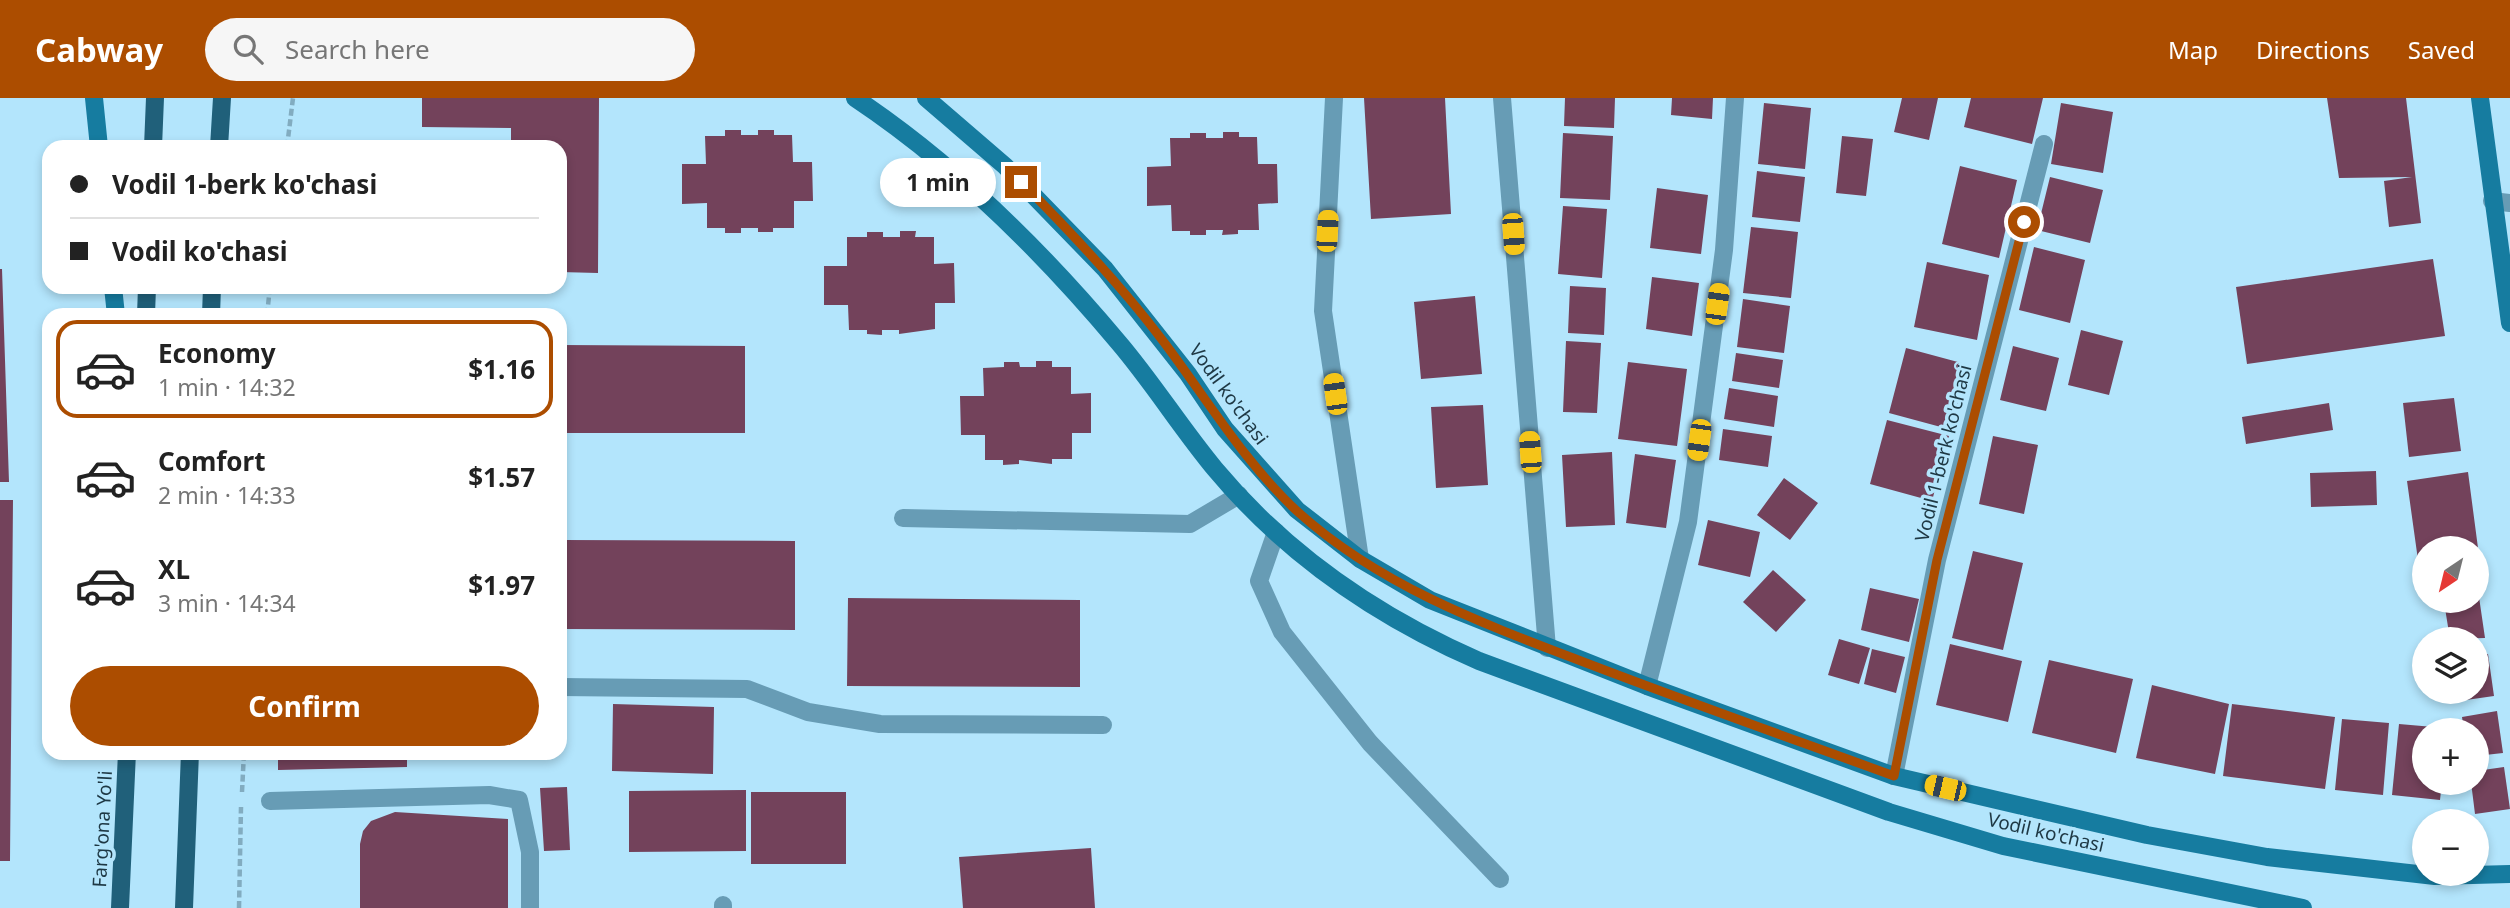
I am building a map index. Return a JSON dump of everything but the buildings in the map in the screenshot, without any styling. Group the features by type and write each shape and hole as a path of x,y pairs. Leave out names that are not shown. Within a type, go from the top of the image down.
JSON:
{"main road":[{"path":"153,140 155,98"},
{"path":"219,140 222,98"},
{"name":"Farg'ona Yo'li","path":"120,908 127,760"},
{"path":"184,908 190,760"}],"street":[{"path":"94,98 98,140"},
{"name":"Vodil ko'chasi","path":"855,98 940,163 1053,268 1120,344 1184,430 1239,495 1276,532 1357,596 1447,647 1863,803 2003,846 2303,908"},
{"name":"Vodil ko'chasi","path":"926,98 1005,166 1105,269 1148,320 1225,429 1267,481 1327,536 1360,559 1430,600 1647,687 1894,776 2147,835 2267,857 2435,876 2510,874"},
{"path":"1334,98 1323,311 1360,559"},
{"path":"1502,98 1547,648"},
{"path":"1647,687 1688,522 1724,250 1735,98"},
{"path":"2480,98 2501,202 2510,323"},
{"name":"Vodil 1-berk ko'chasi","path":"1894,776 1937,560 2044,144"},
{"path":"903,518 1190,524 1239,495"},
{"path":"1276,532 1259,581 1282,632 1370,743 1500,879"},
{"path":"567,687 747,689 808,712 880,724 1103,725"},
{"path":"270,801 489,795 519,800 530,852 530,908"}],"path":[{"path":"287,140 293,98"},
{"path":"239,908 244,760"}],"route":[{"path":"1021,182 1105,269 1148,320 1225,429 1267,481 1327,536 1360,559 1430,600 1468,617 1647,687 1894,776 1937,560 2024,222"}]}
